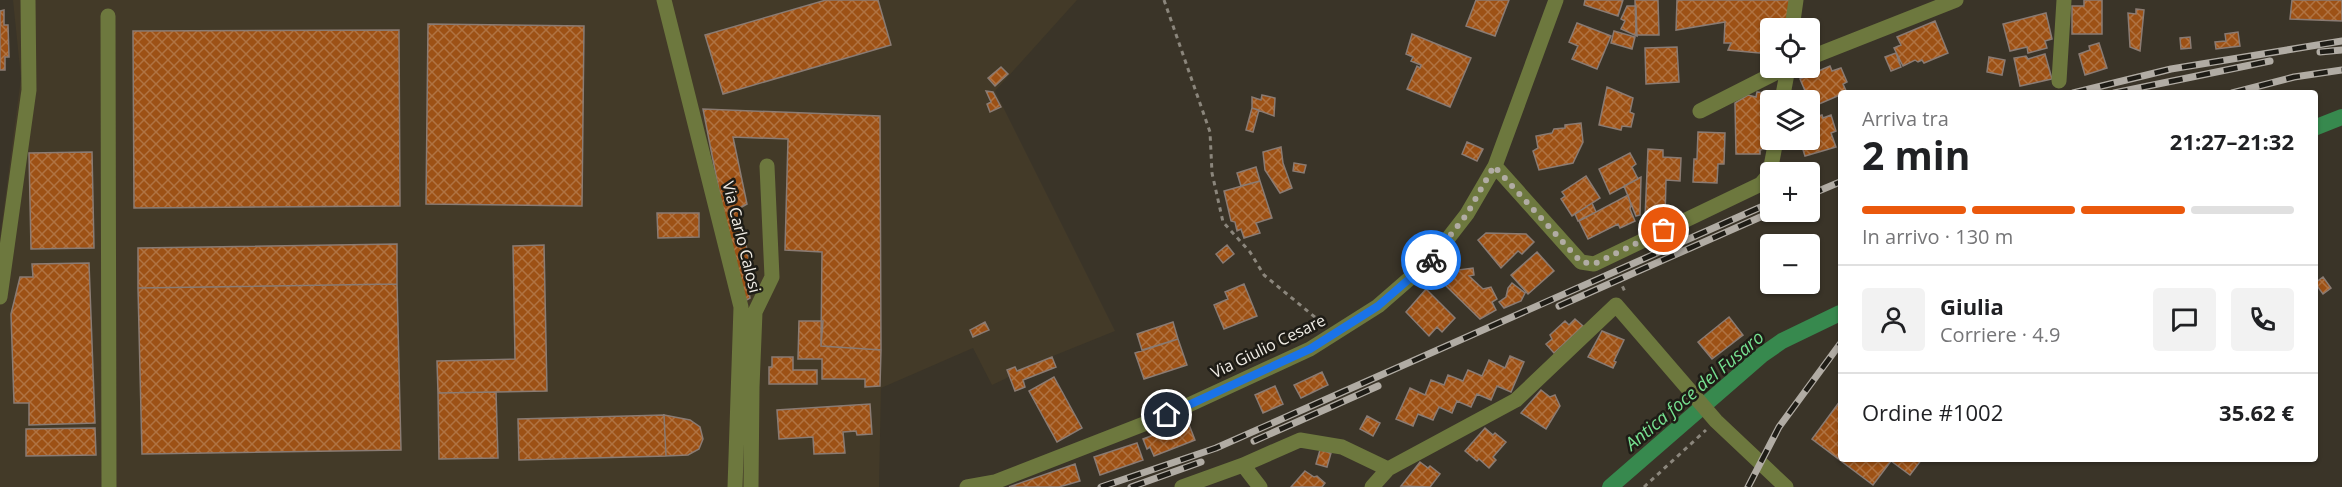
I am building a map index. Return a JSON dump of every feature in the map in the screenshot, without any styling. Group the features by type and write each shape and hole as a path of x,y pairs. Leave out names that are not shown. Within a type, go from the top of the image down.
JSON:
{"street":[{"path":"0,297 29,90 28,0"},
{"name":"Via Carlo Calosi","path":"664,0 741,308 735,487"},
{"name":"Via Giulio Cesare","path":"967,487 995,482 1167,415 1310,349 1378,306 1432,259 1467,214 1494,166 1556,0"},
{"path":"1793,18 1796,0"},
{"path":"1820,54 1956,0"},
{"path":"2059,81 2064,0"},
{"path":"108,16 109,487"},
{"path":"1700,111 1766,78"},
{"path":"751,487 755,312 772,277 767,166"},
{"path":"1494,166 1581,262 1594,264 1760,184"},
{"path":"1372,487 1388,470 1516,400 1616,305 1713,418 1786,487"},
{"path":"1182,487 1243,465 1300,440 1342,447 1388,470"},
{"path":"1243,465 1260,487"}],"path":[{"path":"1164,0 1210,132 1212,173 1223,222 1250,252 1264,275 1336,333"},
{"path":"1611,261 1625,292"},
{"path":"1644,487 1713,418"}],"shaded area":[{"path":"13,0 1077,0 995,91 1115,331 1053,356 992,385 973,348 881,388 879,487 0,487 0,237 21,78"}],"building":[{"path":"826,0 878,0 891,45 723,94 705,35"},
{"path":"1476,0 1509,0 1495,36 1466,26"},
{"path":"1585,0 1623,0 1618,16 1584,5"},
{"path":"1635,0 1658,0 1659,35 1636,35"},
{"path":"1677,0 1791,0 1789,18 1760,18 1760,53 1728,50 1731,43 1724,43 1725,22 1676,30"},
{"path":"2084,0 2102,0 2102,34 2072,34 2072,6 2084,6"},
{"path":"2292,0 2342,0 2342,21 2290,19"},
{"path":"1627,6 1636,6 1637,36 1621,29 1625,21 1621,19"},
{"path":"2136,9 2144,10 2140,51 2130,47 2128,13 2136,14"},
{"path":"4,10 4,25 8,25 9,57 5,57 5,70 0,70 0,11"},
{"path":"2046,13 2052,39 2045,41 2047,48 2028,53 2027,47 2010,51 2003,24"},
{"path":"1935,21 1948,53 1924,63 1922,60 1918,62 1915,60 1903,66 1894,48 1901,45 1897,37"},
{"path":"1577,23 1611,36 1597,69 1572,59 1578,46 1569,42"},
{"path":"428,24 584,26 582,206 426,204"},
{"path":"399,30 400,206 134,208 133,31"},
{"path":"1614,31 1635,37 1632,49 1611,43"},
{"path":"2238,32 2240,46 2216,49 2215,42 2226,41 2225,34"},
{"path":"1412,34 1471,58 1450,107 1407,89 1417,66 1420,68 1421,65 1411,61 1413,57 1406,54"},
{"path":"2190,37 2191,48 2181,49 2180,38"},
{"path":"2099,43 2107,68 2085,75 2079,54 2090,50 2089,46"},
{"path":"1677,47 1679,82 1646,84 1645,48"},
{"path":"1896,53 1901,67 1891,71 1885,57"},
{"path":"2045,54 2052,79 2020,86 2014,58 2026,56 2028,59"},
{"path":"1989,57 2005,60 2002,75 1987,72"},
{"path":"1830,66 1832,71 1841,68 1847,82 1843,84 1846,90 1838,90 1838,96 1820,104 1820,90 1805,90 1800,79 1820,78 1820,70"},
{"path":"1001,67 1008,74 995,86 988,78"},
{"path":"1607,87 1633,98 1630,112 1634,114 1631,127 1622,126 1621,130 1599,125"},
{"path":"986,91 993,92 1001,107 990,112 987,104 991,102"},
{"path":"1757,92 1760,92 1760,154 1736,154 1735,103 1748,95 1756,97"},
{"path":"1262,95 1275,98 1274,116 1252,108 1252,97 1261,100"},
{"path":"1252,108 1259,110 1253,132 1246,130"},
{"path":"703,109 880,116 881,350 821,346 822,252 785,250 788,139 733,137 747,204 738,209 755,285 748,287 750,298 741,303"},
{"path":"1831,115 1836,131 1831,133 1836,147 1805,156 1803,150 1820,150 1820,116 1823,118"},
{"path":"1581,123 1583,142 1573,163 1539,170 1533,151 1538,148 1536,136 1552,133 1554,129 1565,128 1565,125"},
{"path":"1698,132 1725,133 1724,164 1718,164 1717,183 1693,182"},
{"path":"1467,142 1483,149 1477,161 1462,154"},
{"path":"1281,147 1283,163 1292,188 1280,193 1265,170 1263,152"},
{"path":"1648,149 1663,150 1663,157 1681,158 1680,181 1666,180 1665,219 1645,218"},
{"path":"92,152 94,248 31,249 29,153"},
{"path":"1630,153 1636,164 1632,167 1638,179 1610,194 1599,169"},
{"path":"1294,163 1306,165 1304,173 1293,171"},
{"path":"1256,167 1260,181 1241,186 1237,173"},
{"path":"1586,176 1600,198 1572,216 1561,199 1565,196 1562,192"},
{"path":"1641,177 1640,215 1636,216 1624,186"},
{"path":"1260,181 1272,218 1256,223 1260,233 1244,238 1241,229 1237,231 1235,222 1231,221 1224,191"},
{"path":"1628,195 1635,221 1620,228 1618,224 1588,239 1579,221"},
{"path":"1592,203 1596,212 1578,221 1575,214"},
{"path":"657,213 699,213 699,237 658,238"},
{"path":"1486,233 1526,234 1534,242 1522,254 1518,251 1501,268 1478,240"},
{"path":"397,244 397,284 138,288 138,248"},
{"path":"544,245 547,391 438,393 437,361 515,359 513,246"},
{"path":"1227,245 1234,254 1223,263 1216,254"},
{"path":"1537,252 1554,271 1528,294 1511,275"},
{"path":"89,263 95,423 29,425 29,403 14,403 11,314 20,277 33,277 32,264"},
{"path":"1473,268 1474,275 1469,276 1483,289 1491,287 1497,299 1492,302 1496,310 1480,319 1440,280 1451,271"},
{"path":"2323,277 2331,288 2323,294 2318,287 2318,281"},
{"path":"1512,283 1525,293 1521,301 1504,308 1499,302 1506,297"},
{"path":"397,284 401,450 142,454 138,288"},
{"path":"1244,284 1257,316 1224,329 1214,305 1228,299 1225,292"},
{"path":"1426,289 1455,318 1442,332 1437,327 1429,336 1406,312"},
{"path":"1729,317 1743,335 1712,359 1698,342"},
{"path":"1575,319 1583,326 1554,353 1546,344 1552,339 1550,335 1565,321 1569,325"},
{"path":"799,321 823,321 821,346 881,350 880,386 865,387 865,379 822,379 822,359 798,359"},
{"path":"985,322 989,330 973,337 970,330"},
{"path":"1173,322 1178,339 1142,350 1137,334"},
{"path":"1602,331 1624,340 1613,368 1588,357"},
{"path":"1178,339 1187,365 1144,379 1135,353"},
{"path":"1510,356 1524,362 1511,392 1497,386 1491,400 1477,394 1471,407 1457,401 1452,413 1439,407 1433,420 1418,414 1413,426 1396,419 1410,388 1425,395 1431,380 1444,385 1448,375 1463,381 1468,370 1482,376 1489,360 1505,368"},
{"path":"772,357 793,357 793,370 817,370 817,384 769,384 769,367 772,367"},
{"path":"1052,357 1056,367 1023,380 1025,387 1015,391 1007,370 1015,367 1017,371"},
{"path":"1322,372 1328,385 1301,398 1294,385"},
{"path":"1054,377 1082,428 1057,442 1029,391"},
{"path":"1275,386 1283,404 1263,413 1255,395"},
{"path":"1541,390 1550,397 1555,395 1560,406 1546,429 1521,413"},
{"path":"496,392 498,458 439,459 438,393"},
{"path":"870,404 872,434 857,435 856,431 843,432 845,453 814,454 813,437 779,439 777,410"},
{"path":"1838,404 1838,459 1812,439"},
{"path":"664,415 690,420 700,427 703,439 699,449 688,455 666,456"},
{"path":"664,415 666,456 519,460 518,419"},
{"path":"1367,416 1380,423 1373,436 1360,429"},
{"path":"1188,422 1195,440 1154,456 1150,447 1147,449 1143,439"},
{"path":"95,428 96,455 26,456 26,429"},
{"path":"1485,428 1506,442 1493,457 1496,460 1489,468 1465,451"},
{"path":"1137,443 1143,460 1100,475 1094,457"},
{"path":"1320,450 1331,453 1327,467 1316,464"},
{"path":"1420,462 1440,474 1430,487 1401,486"},
{"path":"1842,462 1890,462 1873,485"},
{"path":"1892,462 1920,462 1910,475"},
{"path":"1075,464 1080,481 1059,487 1009,487"},
{"path":"1305,471 1314,477 1317,476 1325,483 1322,487 1291,487"}],"waterway":[{"name":"Antica foce del Fusaro","path":"2318,126 2342,117"},
{"name":"Antica foce del Fusaro","path":"1610,487 1762,355 1782,341 1838,314"}],"railway":[{"path":"2085,90 2171,69 2342,41"},
{"path":"2320,52 2342,50"},
{"path":"2129,90 2270,61"},
{"path":"2244,90 2294,77 2342,70"},
{"path":"1820,190 1838,183"},
{"path":"1101,487 1216,448 1760,207"},
{"path":"1559,306 1760,217"},
{"path":"1748,487 1779,427 1838,347"},
{"path":"1254,441 1378,386"},
{"path":"1131,487 1201,462"}],"way so far":[{"path":"1431,260 1467,214 1494,166 1581,262 1594,264 1664,230"}],"route":[{"path":"1167,415 1310,349 1378,306 1431,260"}]}
